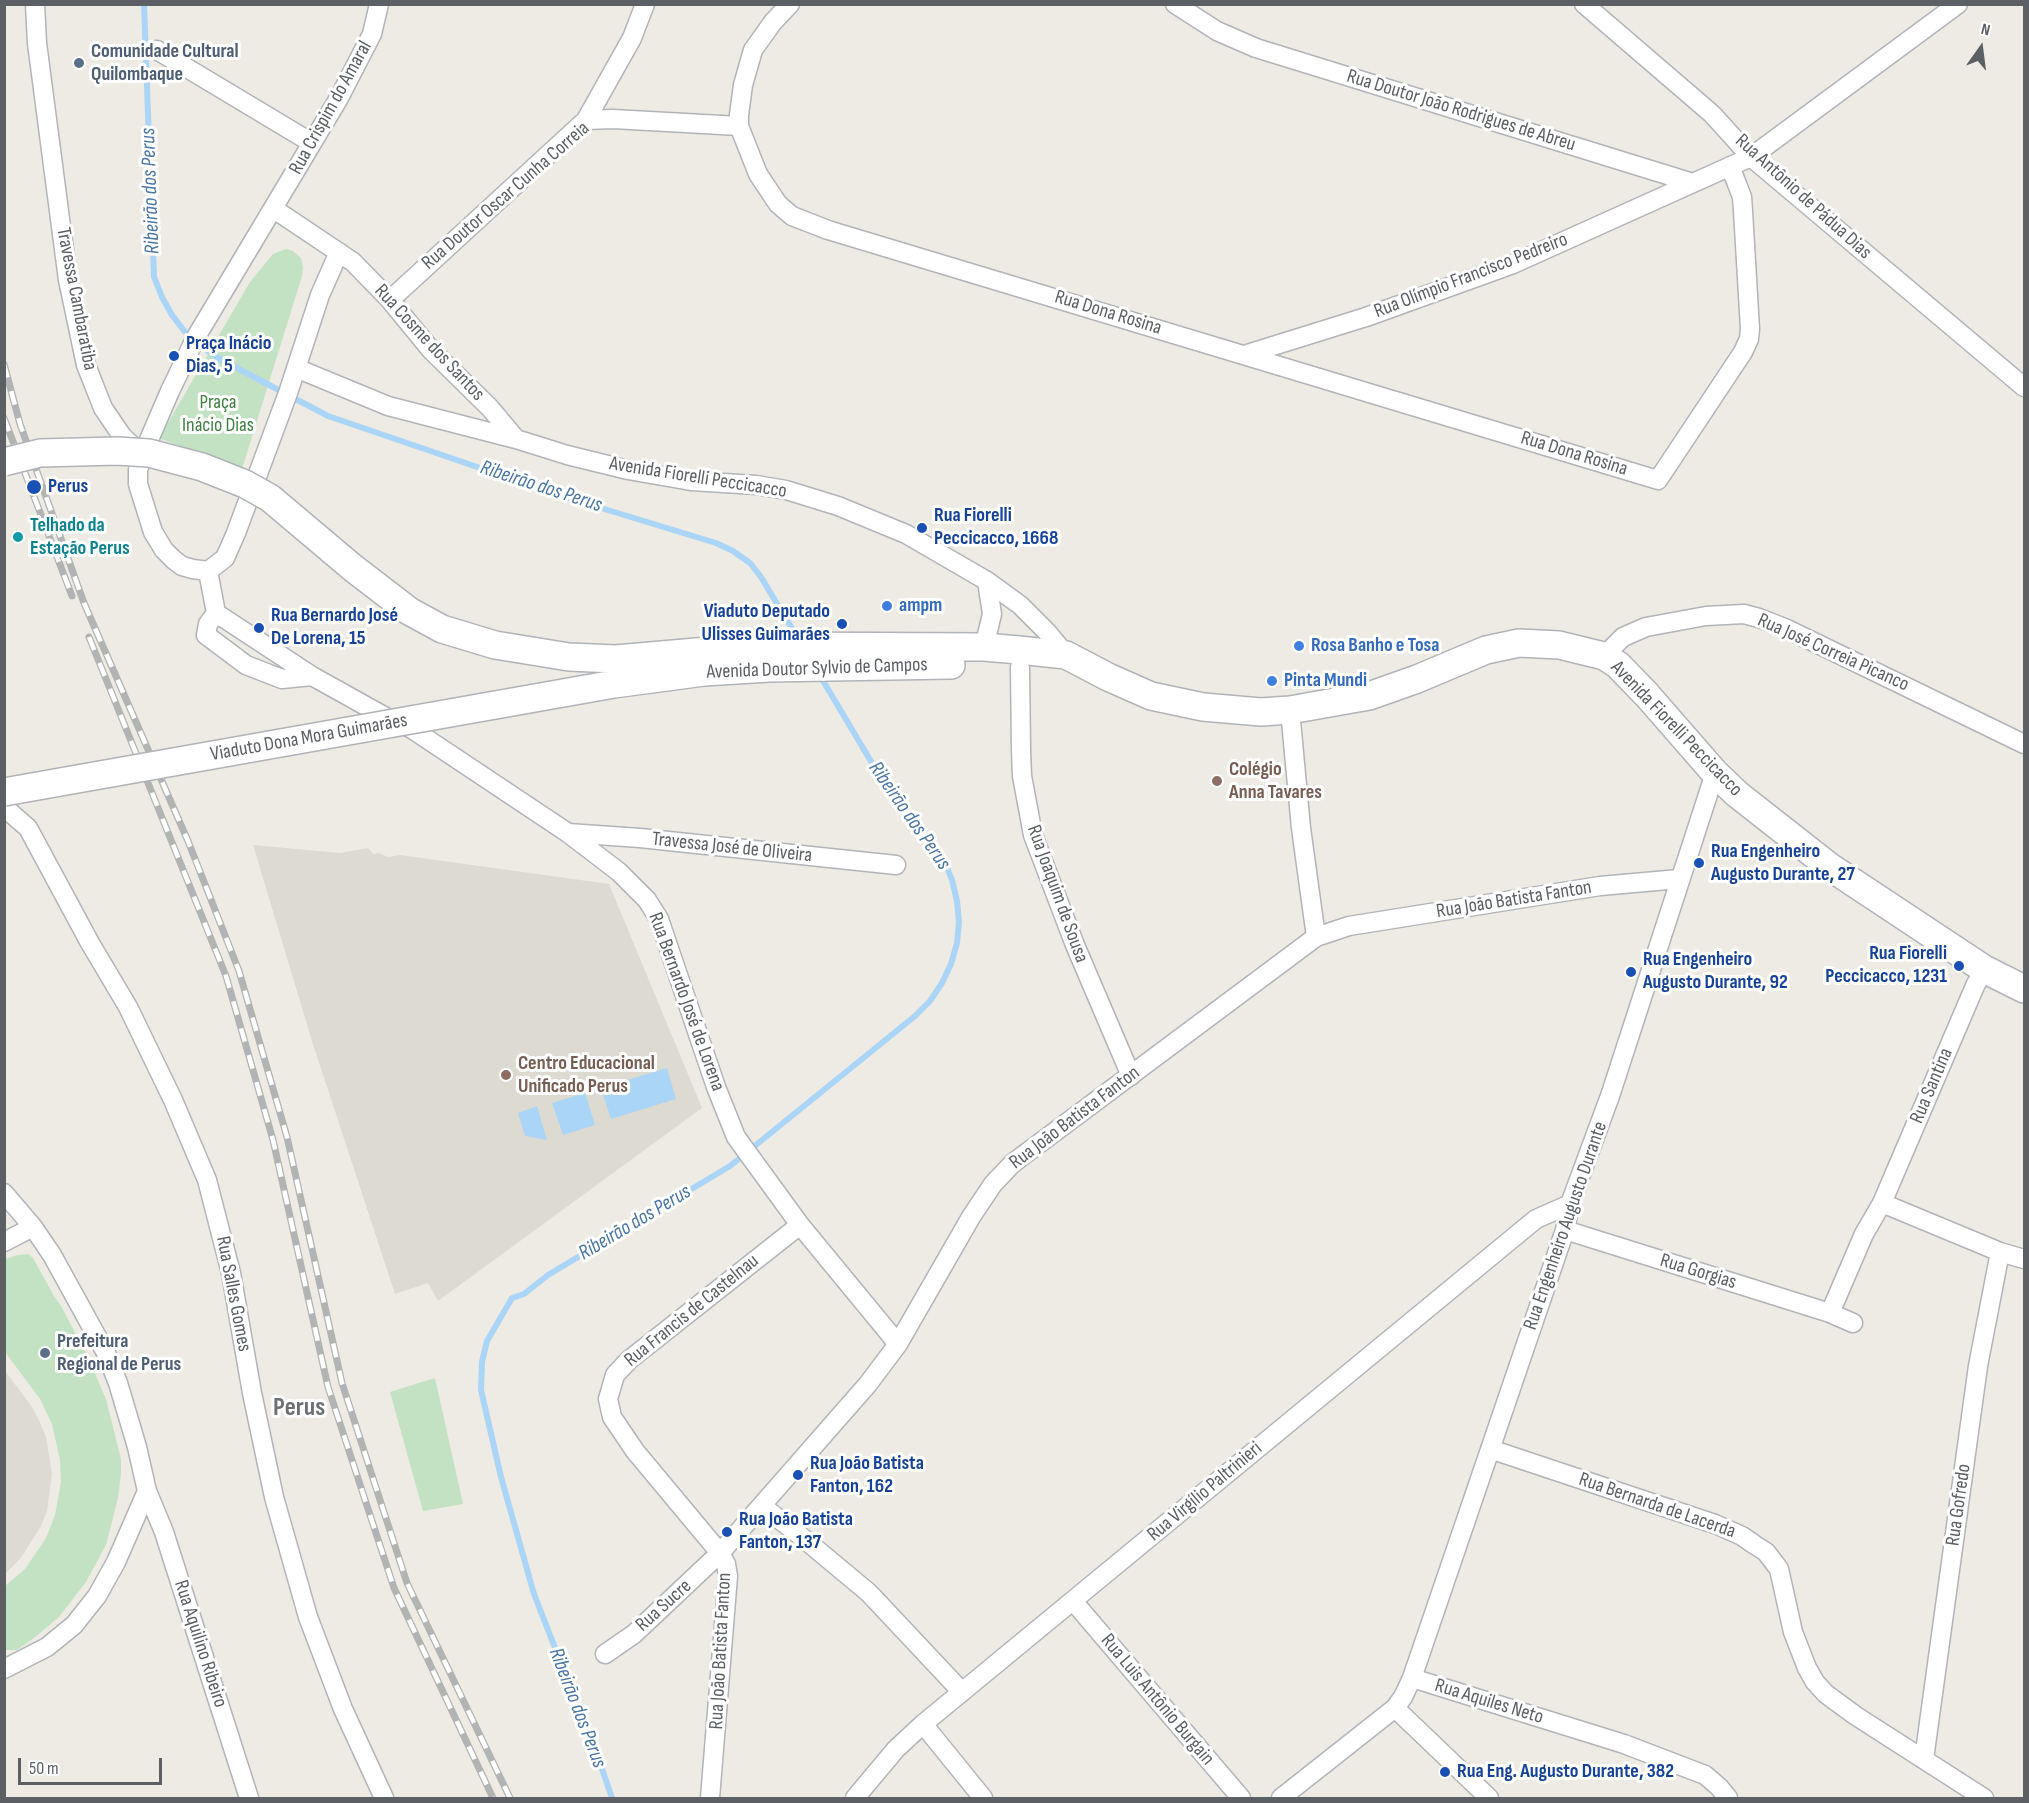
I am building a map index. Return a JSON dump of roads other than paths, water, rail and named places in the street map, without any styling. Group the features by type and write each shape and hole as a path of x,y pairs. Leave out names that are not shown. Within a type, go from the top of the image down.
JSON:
{"main road":[{"path":"4,462 40,453 117,451 148,453 202,467 245,484 270,498 353,568 409,611 442,628 495,645 569,657 615,671"},
{"name":"Avenida Fiorelli Peccicacco","path":"1020,659 1066,654 1108,677 1151,696 1203,707 1244,712 1290,710 1369,696 1486,650 1519,643 1559,645 1604,656 1618,665 1647,695 1715,773 1737,794 1830,867 1984,969 2025,989"},
{"name":"Avenida Doutor Sylvio de Campos","path":"615,671 704,672 792,657 984,647 1020,659"},
{"name":"Avenida Doutor Sylvio de Campos","path":"835,656 976,665 1020,659"},
{"name":"Avenida Fiorelli Peccicacco","path":"1020,659 1108,677"},
{"name":"Viaduto Dona Mora Guimarães","path":"4,792 398,722 615,671"}],"street":[{"name":"Travessa Cambaratiba","path":"35,4 39,54 68,280 86,365 103,408 122,436 142,456"},
{"name":"Rua Crispim do Amaral","path":"274,209 339,98 372,34 379,4"},
{"path":"586,120 632,38 645,4"},
{"name":"Rua Dona Rosina","path":"790,4 773,22 753,50 741,93 739,126 758,174 768,192 792,216 807,223 1658,480 1743,352 1749,339 1742,197 1730,166"},
{"name":"Rua Doutor João Rodrigues de Abreu","path":"1175,4 1217,31 1256,48 1693,183"},
{"name":"Rua Antônio de Pádua Dias","path":"1584,4 1712,114 1751,157 2025,387"},
{"path":"1693,183 1751,157 1958,4"},
{"path":"157,50 312,143"},
{"name":"Rua Doutor Oscar Cunha Correia","path":"390,300 586,120 613,119 739,126"},
{"name":"Rua Olímpio Francisco Pedreiro","path":"1244,355 1366,317 1512,264 1693,183"},
{"path":"274,209 339,252 320,295 280,413 225,558 208,571 193,569 182,566 174,560 164,550 153,532 138,484 138,470 170,391 196,337 274,209"},
{"name":"Rua Cosme dos Santos","path":"339,252 353,262 390,300 431,350 490,408 516,439"},
{"name":"Avenida Fiorelli Peccicacco","path":"295,371 388,406 516,439 567,455 628,470 691,481 756,485 786,490 868,517 906,534 987,581 1020,605 1066,654"},
{"path":"208,571 216,613 312,676"},
{"path":"984,647 992,614 987,581"},
{"path":"216,613 208,624 206,635 246,665 282,679 312,676"},
{"name":"Rua José Correia Picanco","path":"1604,656 1623,637 1646,627 1706,616 1744,614 1787,629 2025,744"},
{"name":"Rua Joaquim de Sousa","path":"1020,659 1020,751 1022,776 1033,835 1075,945 1131,1077"},
{"name":"Rua Bernardo José de Lorena","path":"312,676 398,722 568,833 619,872 647,900 659,919 716,1087 736,1137 799,1223 898,1344"},
{"path":"1290,710 1301,828 1316,937"},
{"name":"Rua Engenheiro Augusto Durante","path":"1412,1678 1565,1230 1570,1204 1606,1106 1715,773"},
{"name":"Rua Salles Gomes","path":"9,814 33,837 90,943 128,1007 173,1100 207,1180 231,1273 252,1393 274,1497 308,1617 343,1709 384,1798"},
{"name":"Travessa José de Oliveira","path":"568,833 640,838 896,865"},
{"name":"Rua João Batista Fanton","path":"710,1798 728,1576 726,1564 720,1553 868,1384 898,1344 971,1217 993,1184 1013,1163 1316,937 1349,926 1384,920 1600,886 1680,879"},
{"name":"Rua Santina","path":"1882,1203 1984,969"},
{"name":"Rua Aquilino Ribeiro","path":"4,1193 33,1227 52,1255 106,1353 128,1415 147,1491 164,1532 249,1798"},
{"path":"1830,1313 1864,1234 1882,1203 2000,1252 2025,1259"},
{"name":"Rua Virgílio Paltrinieri","path":"855,1798 896,1749 923,1724 1536,1219 1570,1204"},
{"name":"Rua Francis de Castelnau","path":"720,1553 623,1435 609,1407 609,1392 615,1375 629,1360 799,1223"},
{"path":"4,1242 33,1227"},
{"name":"Rua Gorgias","path":"1565,1230 1830,1313 1853,1323"},
{"name":"Rua Gofredo","path":"1924,1759 1978,1366 2000,1252"},
{"name":"Rua Bernarda de Lacerda","path":"1490,1449 1715,1524 1742,1536 1766,1552 1779,1569 1793,1632 1815,1682 1842,1706 1984,1798"},
{"path":"4,1669 47,1647 74,1625 98,1596 116,1562 147,1491"},
{"path":"762,1506 868,1593 962,1692"},
{"name":"Rua Sucre","path":"604,1654 634,1634 720,1553"},
{"name":"Rua Luis Antônio Burgain","path":"1073,1601 1241,1798"},
{"name":"Rua Aquiles Neto","path":"1281,1798 1395,1708 1412,1678 1624,1744 1705,1775 1728,1798"},
{"path":"1395,1708 1489,1798"},
{"path":"923,1724 983,1798"}],"water":[{"path":"667,1068 676,1099 611,1119 601,1088"},
{"path":"585,1093 595,1125 563,1135 552,1103"},
{"path":"537,1106 547,1140 525,1136 518,1113"}],"waterway":[{"name":"Ribeirão dos Perus","path":"144,4 154,277 172,315 185,332 218,358 328,416 565,497 716,543 733,551 750,563 761,577 797,637"},
{"name":"Ribeirão dos Perus","path":"612,1798 534,1594 501,1477 481,1390 482,1362 487,1341 512,1298 524,1294 548,1275 730,1166 915,1016 930,1001 942,983 957,943 959,922 952,880 944,860 932,842 888,790 819,674"}],"railway":[{"path":"4,364 20,424 84,603 188,841 239,971 287,1137 342,1383 407,1583 510,1798"},
{"path":"4,418 72,596"},
{"path":"89,637 226,976 273,1140 328,1387 394,1588 493,1798"}],"place":[{"name":"Comunidade Cultural Quilombaque","path":"79,63"},
{"name":"Praça Inácio Dias, 5","path":"174,356"},
{"name":"Perus","path":"34,487"},
{"name":"Rua Fiorelli Peccicacco, 1668","path":"922,528"},
{"name":"Telhado da Estação Perus","path":"18,537"},
{"name":"ampm","path":"887,606"},
{"name":"Viaduto Deputado Ulisses Guimarães","path":"842,624"},
{"name":"Rua Bernardo José De Lorena, 15","path":"259,628"},
{"name":"Rosa Banho e Tosa","path":"1299,646"},
{"name":"Pinta Mundi","path":"1272,681"},
{"name":"Colégio Anna Tavares","path":"1217,781"},
{"name":"Rua Engenheiro Augusto Durante, 27","path":"1699,863"},
{"name":"Rua Fiorelli Peccicacco, 1231","path":"1959,966"},
{"name":"Rua Engenheiro Augusto Durante, 92","path":"1631,972"},
{"name":"Centro Educacional Unificado Perus","path":"506,1075"},
{"name":"Prefeitura Regional de Perus","path":"45,1353"},
{"name":"Rua João Batista Fanton, 162","path":"798,1475"},
{"name":"Rua João Batista Fanton, 137","path":"727,1532"},
{"name":"Rua Eng. Augusto Durante, 382","path":"1445,1772"}],"district":[{"name":"Perus","path":"299,1408"}],"park label":[{"name":"Praça Inácio Dias","path":"218,414"}]}
